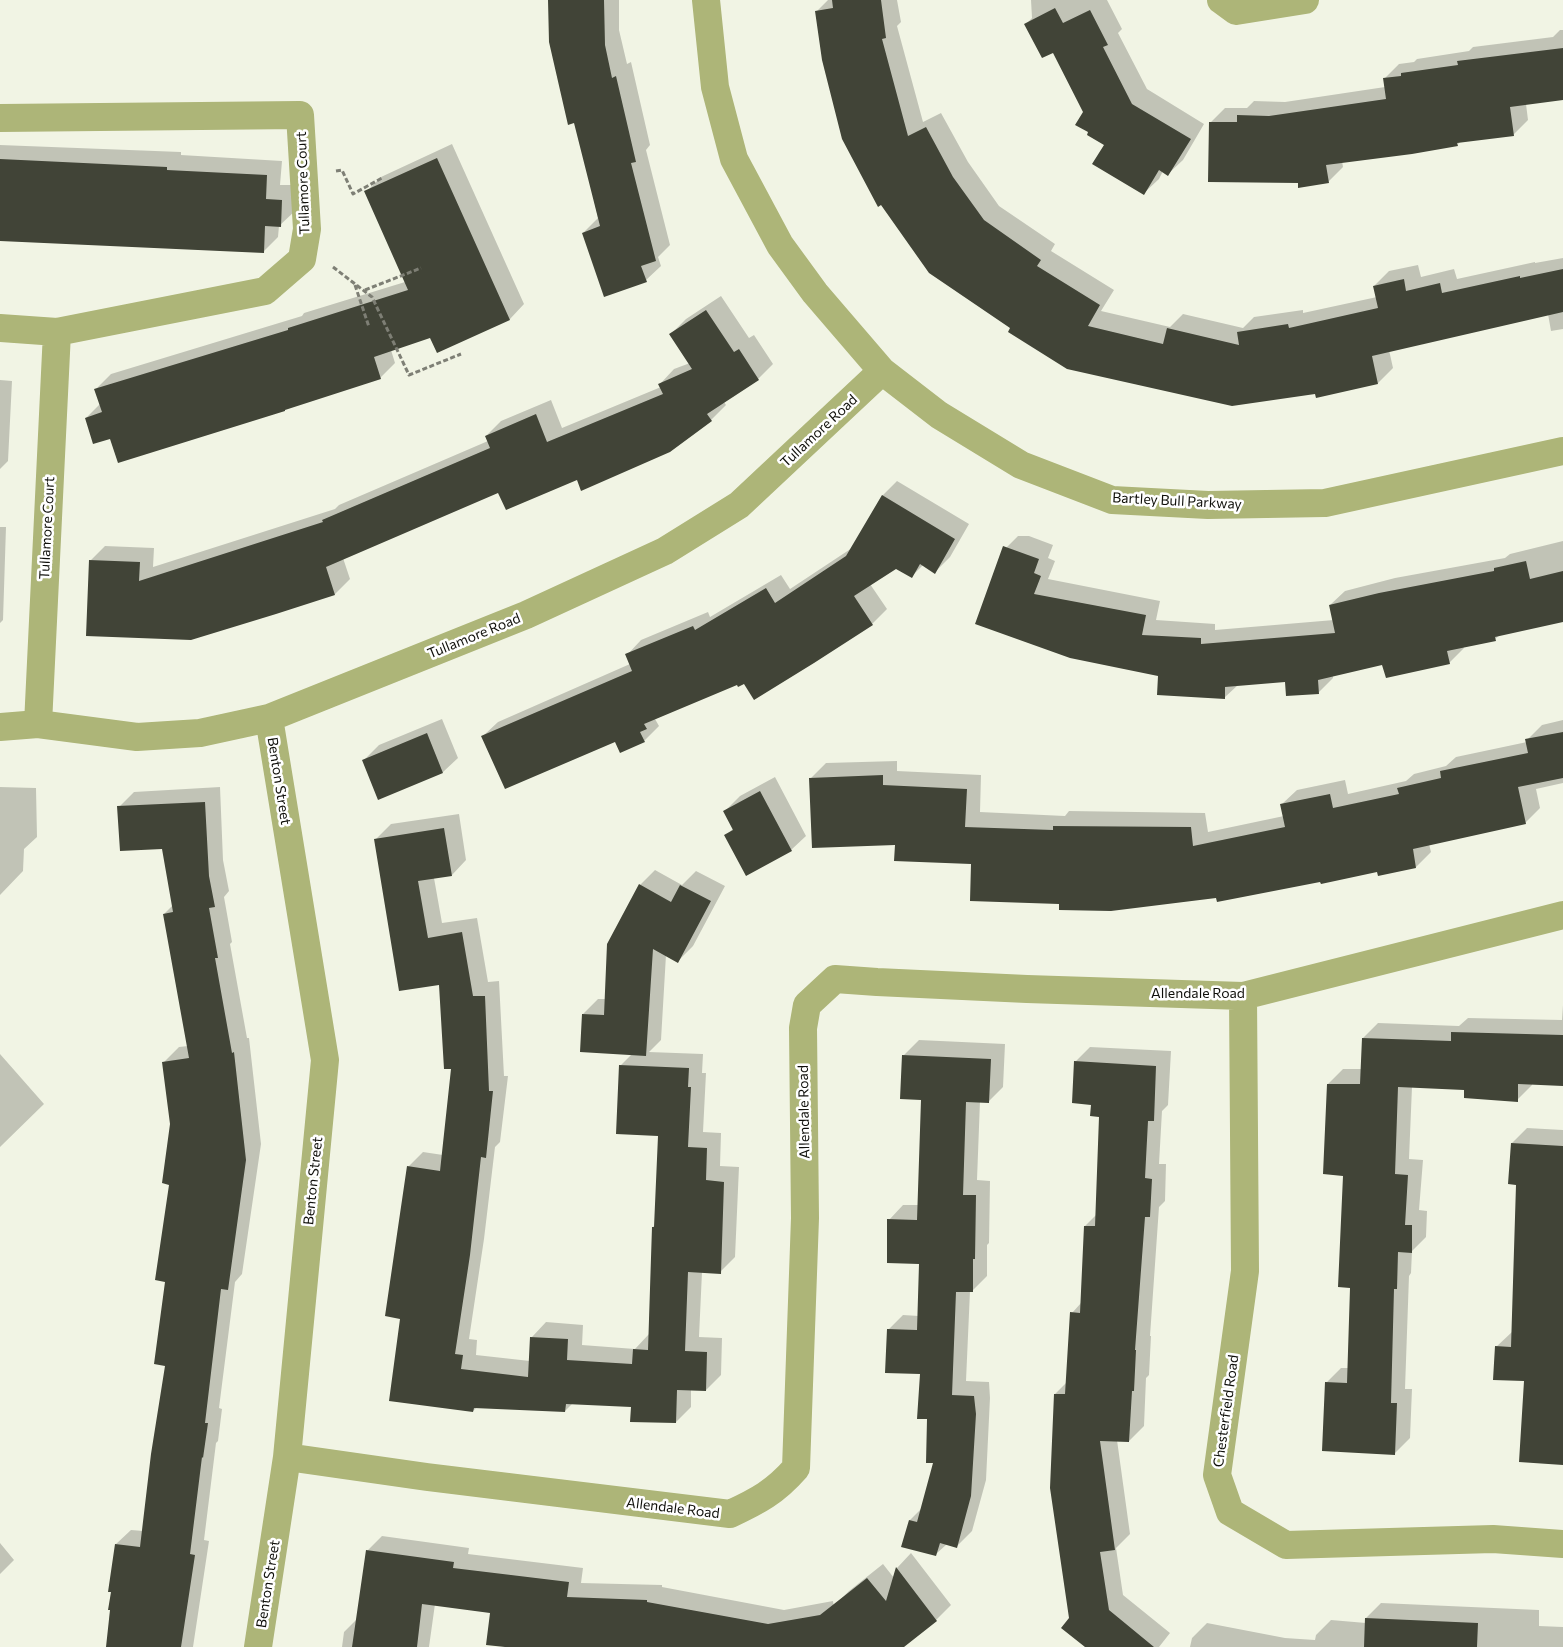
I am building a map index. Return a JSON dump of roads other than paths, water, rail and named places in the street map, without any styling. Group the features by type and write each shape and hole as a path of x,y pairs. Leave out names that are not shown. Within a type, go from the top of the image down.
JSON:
{"street":[{"name":"Bartley Bull Parkway","path":"706,0 716,86 734,159 780,245 815,294 882,371 939,415 1021,465 1112,500 1208,505 1324,503 1563,451"},
{"path":"1221,0 1236,10 1305,0"},
{"name":"Tullamore Court","path":"0,118 300,115 307,229 302,258 265,291 57,332 0,328"},
{"name":"Tullamore Court","path":"38,724 57,332"},
{"name":"Tullamore Road","path":"0,727 38,724 137,737 200,733 269,718 526,615 665,550 739,505 882,371"},
{"name":"Benton Street","path":"258,1647 287,1456 325,1060 269,718"},
{"name":"Allendale Road","path":"287,1456 427,1477 730,1514 760,1500 782,1485 796,1468 805,1218 803,1028 807,1005 835,979 1027,989 1243,996 1563,916"},
{"name":"Chesterfield Road","path":"1243,996 1245,1271 1217,1475 1230,1512 1286,1545 1493,1539 1563,1544"}]}
